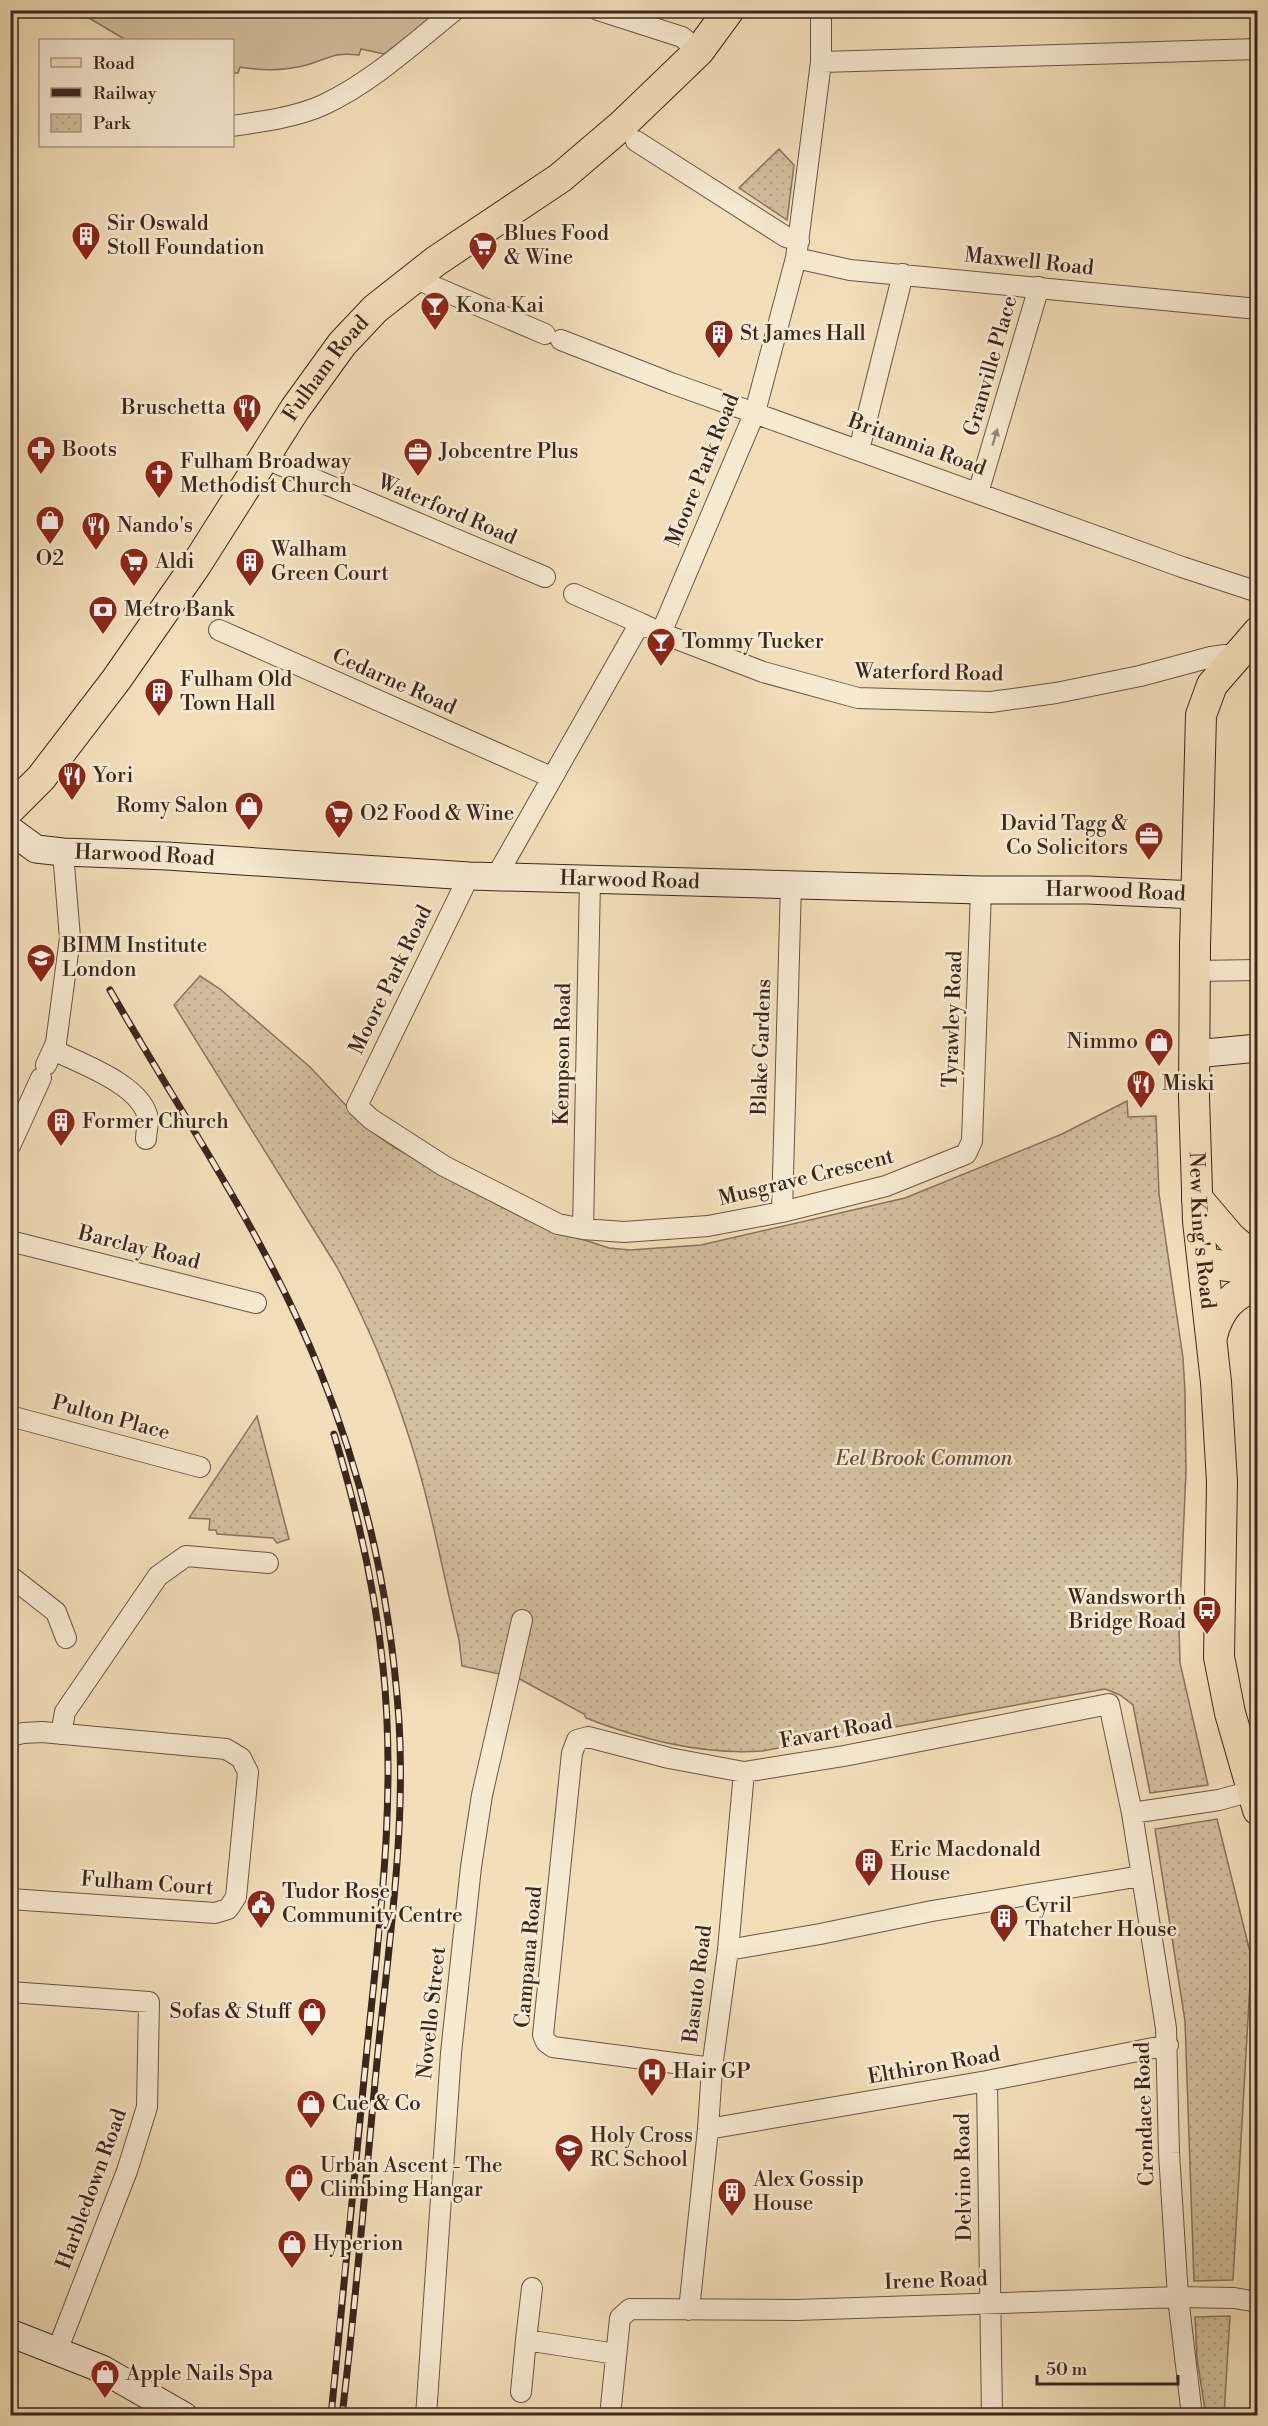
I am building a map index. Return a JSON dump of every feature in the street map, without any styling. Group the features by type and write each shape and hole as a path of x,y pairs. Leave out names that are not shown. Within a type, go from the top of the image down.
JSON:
{"main road":[{"name":"Fulham Road","path":"10,809 41,778 116,680 196,565 264,458 342,344 375,309 414,278 560,178 621,126 699,51 729,10"},
{"name":"New King's Road","path":"1255,1801 1230,1713 1219,1657 1222,1482 1197,1198 1195,971 1201,715 1212,685 1257,632"},
{"name":"Harwood Road","path":"10,830 36,849 63,852 167,856 483,877 791,883 981,890 1088,890 1196,895"},
{"path":"1195,1054 1257,1048"},
{"path":"1197,1198 1231,1238 1257,1261"},
{"path":"1203,1263 1234,1267 1257,1274"},
{"path":"1211,1338 1221,1310 1228,1302 1242,1292 1257,1287"},
{"path":"10,2332 102,2369 184,2415"}],"street":[{"path":"234,126 265,121 321,106 361,85 455,10"},
{"path":"598,10 682,37 699,51"},
{"name":"Moore Park Road","path":"661,633 755,412 798,250 821,62 821,10"},
{"path":"821,62 1257,49"},
{"name":"Maxwell Road","path":"636,141 786,237 798,250 850,270 1257,309"},
{"path":"859,450 903,274"},
{"name":"Britannia Road","path":"414,278 553,337 1182,567 1257,592"},
{"name":"Granville Place","path":"978,493 1039,287"},
{"name":"Waterford Road","path":"264,458 545,577"},
{"path":"574,594 661,633"},
{"name":"Moore Park Road","path":"357,1106 483,877 551,777 640,623"},
{"name":"Cedarne Road","path":"219,630 551,777"},
{"name":"Waterford Road","path":"661,633 763,672 858,698 991,702 1056,693 1140,676 1211,657 1225,655 1237,657"},
{"path":"10,1146 47,1064 69,938 63,852"},
{"name":"Kempson Road","path":"584,1229 590,880"},
{"name":"Blake Gardens","path":"782,1212 791,883"},
{"name":"Tyrawley Road","path":"970,1150 981,890"},
{"path":"1195,971 1257,970"},
{"path":"47,1064 116,1082 133,1094 148,1119 146,1139"},
{"name":"Musgrave Crescent","path":"357,1106 371,1119 444,1166 558,1224 584,1229 624,1232 708,1226 782,1212 886,1186 962,1157 970,1150"},
{"name":"Barclay Road","path":"10,1241 256,1303"},
{"name":"Pulton Place","path":"10,1416 200,1467"},
{"path":"62,1734 65,1712 158,1576 186,1556 268,1563"},
{"path":"10,1576 56,1612 66,1638"},
{"name":"Novello Street","path":"426,2415 451,2053 471,1867 482,1795 522,1620"},
{"name":"Favart Road","path":"574,1744 581,1737 588,1737 669,1758 744,1772 844,1756 1109,1704"},
{"name":"Crondace Road","path":"1109,1704 1132,1813 1168,2045 1169,2153 1178,2297 1192,2415"},
{"name":"Fulham Court","path":"10,1736 23,1732 62,1734 226,1749 241,1758 248,1772 234,1902 228,1909 215,1913 10,1899"},
{"name":"Campana Road","path":"574,1744 543,2035 546,2042 553,2047 712,2067"},
{"name":"Basuto Road","path":"689,2310 708,2129 712,2067 728,1950 744,1772"},
{"path":"1132,1813 1219,1800 1255,1801"},
{"path":"728,1950 820,1935 932,1911 1141,1876"},
{"name":"Harbledown Road","path":"10,1992 149,2002 147,2107 127,2171 57,2351"},
{"name":"Elthiron Road","path":"708,2129 987,2081 1168,2045"},
{"name":"Delvino Road","path":"987,2081 992,2415"},
{"path":"520,2392 532,2288"},
{"name":"Irene Road","path":"616,2354 620,2318 630,2309 797,2310 1178,2297 1234,2298 1257,2302"},
{"path":"526,2340 616,2354 610,2415"}],"green space":[{"path":"63,10 442,11 384,54 361,49 359,55 339,55 293,68 266,70 240,67 238,73 234,73 234,39 124,39 89,18 63,13"},
{"path":"779,149 794,165 787,220 739,188"},
{"name":"Eel Brook Common","path":"200,976 220,989 310,1067 368,1129 394,1147 471,1191 554,1230 609,1248 630,1250 701,1245 905,1198 1062,1134 1127,1101 1128,1117 1156,1116 1159,1194 1183,1358 1185,1392 1186,1472 1179,1627 1180,1663 1208,1785 1150,1793 1133,1705 1120,1695 1105,1689 762,1751 740,1752 695,1748 629,1733 586,1718 584,1714 518,1678 462,1666 459,1640 431,1514 410,1440 378,1352 337,1267 174,1005"},
{"path":"257,1416 289,1539 277,1543 273,1538 217,1534 216,1530 209,1530 210,1519 189,1518"},
{"path":"1217,1819 1250,1952 1250,1984 1233,2280 1194,2281 1185,2021 1155,1829"},
{"path":"1230,2316 1224,2415 1206,2415 1197,2359 1195,2317"}],"railway":[{"path":"110,990 249,1224 275,1272 320,1371 363,1499 390,1631 399,1721 398,1852 342,2416"},
{"path":"331,2416 381,1912 388,1765 383,1667 375,1608 358,1520 334,1434"}],"place":[{"name":"Sir Oswald Stoll Foundation","path":"86,262"},
{"name":"Blues Food & Wine","path":"483,272"},
{"name":"Kona Kai","path":"435,332"},
{"name":"St James Hall","path":"719,360"},
{"name":"Bruschetta","path":"247,434"},
{"name":"Boots","path":"41,476"},
{"name":"Jobcentre Plus","path":"418,478"},
{"name":"Fulham Broadway Methodist Church","path":"159,500"},
{"name":"O2","path":"50,546"},
{"name":"Nando's","path":"96,552"},
{"name":"Aldi","path":"134,588"},
{"name":"Walham Green Court","path":"250,588"},
{"name":"Metro Bank","path":"103,636"},
{"name":"Tommy Tucker","path":"661,668"},
{"name":"Fulham Old Town Hall","path":"159,718"},
{"name":"Yori","path":"72,802"},
{"name":"Romy Salon","path":"249,832"},
{"name":"O2 Food & Wine","path":"339,840"},
{"name":"David Tagg & Co Solicitors","path":"1149,862"},
{"name":"BIMM Institute London","path":"41,984"},
{"name":"Nimmo","path":"1159,1068"},
{"name":"Miski","path":"1141,1110"},
{"name":"Former Church","path":"61,1148"},
{"name":"Wandsworth Bridge Road","path":"1207,1636"},
{"name":"Eric Macdonald House","path":"869,1888"},
{"name":"Tudor Rose Community Centre","path":"261,1930"},
{"name":"Cyril Thatcher House","path":"1004,1944"},
{"name":"Sofas & Stuff","path":"312,2038"},
{"name":"Hair GP","path":"652,2098"},
{"name":"Cue & Co","path":"311,2130"},
{"name":"Holy Cross RC School","path":"569,2174"},
{"name":"Urban Ascent - The Climbing Hangar","path":"299,2204"},
{"name":"Alex Gossip House","path":"732,2218"},
{"name":"Hyperion","path":"292,2270"},
{"name":"Apple Nails Spa","path":"105,2400"}]}
